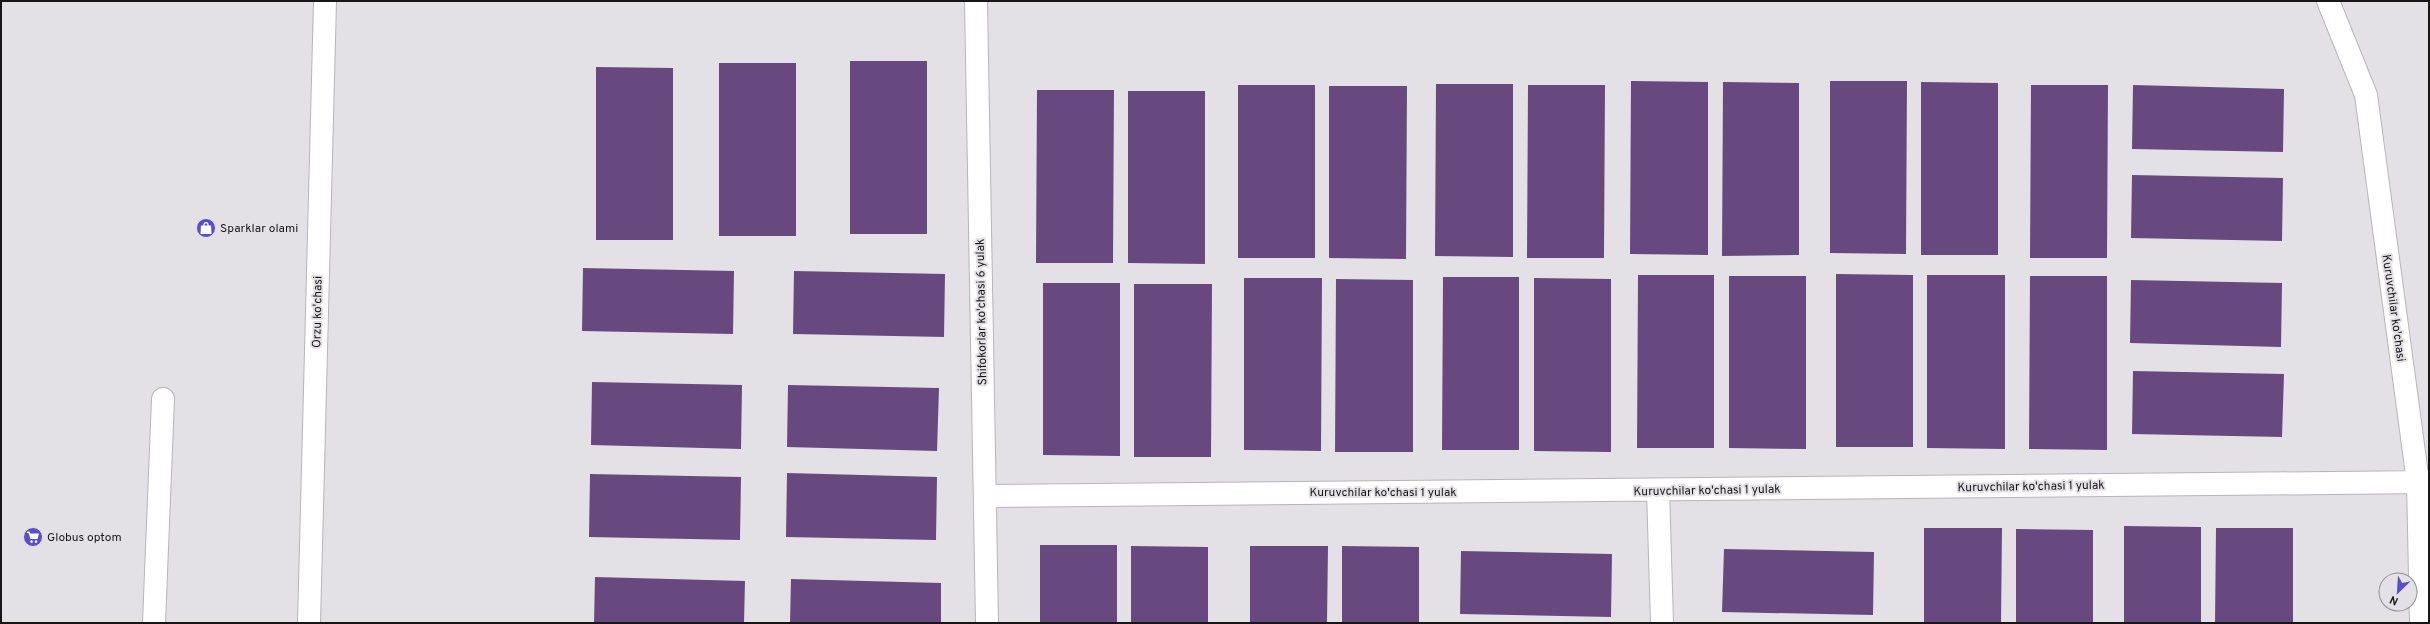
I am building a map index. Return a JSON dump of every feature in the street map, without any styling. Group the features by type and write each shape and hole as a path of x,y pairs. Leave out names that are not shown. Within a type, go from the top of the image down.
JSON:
{"street":[{"name":"Orzu ko'chasi","path":"309,623 325,1"},
{"name":"Shifokorlar ko'chasi 6 yulak","path":"976,1 987,623"},
{"name":"Kuruvchilar ko'chasi","path":"2328,1 2366,95 2423,482 2421,623"},
{"path":"154,623 163,399"},
{"name":"Kuruvchilar ko'chasi 1 yulak","path":"985,496 2423,482"},
{"path":"1658,490 1662,623"}],"building":[{"path":"850,61 927,61 927,234 850,234"},
{"path":"719,63 796,63 796,236 719,236"},
{"path":"596,67 673,68 673,240 596,240"},
{"path":"1631,81 1708,82 1708,255 1630,254"},
{"path":"1830,81 1907,81 1906,254 1830,253"},
{"path":"1723,82 1799,83 1799,255 1722,256"},
{"path":"1921,82 1998,83 1998,255 1921,255"},
{"path":"1436,84 1513,84 1513,257 1435,256"},
{"path":"1238,85 1315,85 1315,258 1238,258"},
{"path":"1528,85 1605,85 1604,258 1527,258"},
{"path":"2031,85 2108,85 2107,258 2030,258"},
{"path":"2133,85 2284,89 2283,152 2132,149"},
{"path":"1329,86 1407,86 1406,259 1329,258"},
{"path":"1037,90 1114,90 1113,263 1036,263"},
{"path":"1128,91 1205,91 1205,264 1128,263"},
{"path":"2132,175 2283,178 2282,241 2131,238"},
{"path":"583,268 734,271 733,334 582,331"},
{"path":"794,271 945,274 944,337 793,334"},
{"path":"1836,274 1913,275 1913,447 1836,447"},
{"path":"1638,275 1714,275 1714,448 1637,448"},
{"path":"1927,275 2005,275 2005,449 1927,448"},
{"path":"1729,276 1806,276 1806,449 1729,448"},
{"path":"2030,276 2107,276 2107,450 2029,449"},
{"path":"1443,277 1519,277 1519,450 1442,450"},
{"path":"1244,278 1322,278 1321,451 1244,450"},
{"path":"1534,278 1611,279 1611,452 1534,451"},
{"path":"1336,279 1413,280 1413,452 1335,452"},
{"path":"2131,280 2282,283 2281,347 2130,343"},
{"path":"1043,283 1120,283 1120,456 1043,455"},
{"path":"1134,284 1212,284 1211,457 1134,457"},
{"path":"2133,371 2284,374 2282,437 2132,434"},
{"path":"592,382 742,385 741,449 591,445"},
{"path":"788,385 939,388 937,451 787,447"},
{"path":"787,473 937,477 936,540 786,537"},
{"path":"590,474 741,477 740,540 589,537"},
{"path":"2124,526 2201,527 2201,623 2124,623"},
{"path":"1924,528 2002,528 2001,623 1924,623"},
{"path":"2216,528 2293,528 2293,623 2215,623"},
{"path":"2016,529 2093,530 2093,623 2016,623"},
{"path":"1040,545 1117,545 1117,623 1040,623"},
{"path":"1131,546 1208,547 1208,623 1131,623"},
{"path":"1250,546 1328,546 1327,623 1250,623"},
{"path":"1342,546 1419,547 1419,623 1342,623"},
{"path":"1724,549 1874,552 1873,615 1722,612"},
{"path":"1461,551 1612,554 1611,617 1460,614"},
{"path":"595,577 745,581 744,623 594,623"},
{"path":"791,579 941,583 941,623 790,623"}],"place":[{"name":"Sparklar olami","path":"206,228"},
{"name":"Globus optom","path":"33,537"}]}
